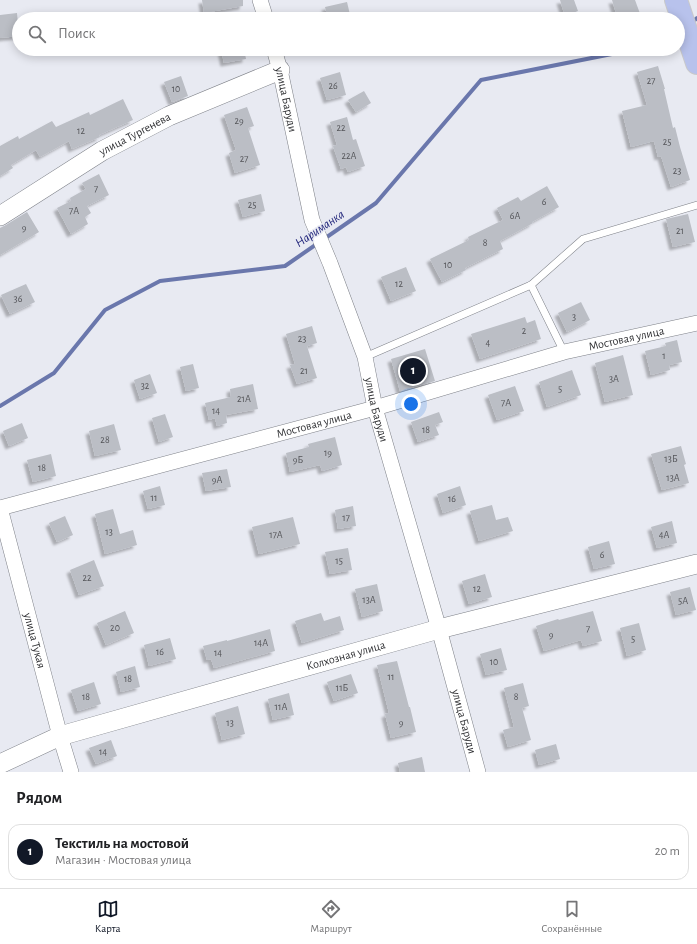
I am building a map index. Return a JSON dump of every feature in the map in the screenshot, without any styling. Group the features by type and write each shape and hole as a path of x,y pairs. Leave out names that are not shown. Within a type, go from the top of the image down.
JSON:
{"main road":[{"path":"676,0 680,12"},
{"path":"685,27 697,63"}],"street":[{"path":"260,0 264,12"},
{"name":"улица Баруди","path":"276,56 312,220 330,263 365,357 375,408 439,629 478,772"},
{"name":"улица Тургенева","path":"0,216 102,151 169,116 280,70"},
{"name":"Мостовая улица","path":"0,508 375,408 564,352 697,322"},
{"name":"улица Тукая","path":"0,508 60,736 71,772"},
{"name":"Колхозная улица","path":"0,764 60,736 439,629 697,564"}],"lane":[{"path":"365,357 531,285 584,239 697,205"},
{"path":"531,285 564,352"}],"building":[{"path":"202,0 243,0 243,6 204,12"},
{"path":"560,0 574,0 578,11 564,12"},
{"path":"612,0 635,0 639,12 616,12"},
{"path":"347,2 349,12 326,12 325,7"},
{"path":"12,14 12,37 0,38 0,15"},
{"path":"222,56 245,56 246,59 224,63"},
{"path":"658,66 665,89 673,128 675,127 690,180 671,187 661,156 658,157 654,141 631,147 622,111 647,105 637,72"},
{"path":"340,72 346,95 327,100 320,78"},
{"path":"181,76 188,96 172,102 164,82"},
{"path":"364,91 371,103 356,112 348,100"},
{"path":"123,99 133,120 72,149 69,141 40,157 36,150 11,165 13,168 0,176 0,146 18,136 19,139 52,121 56,127 89,112 90,115"},
{"path":"247,107 254,126 248,128 260,165 235,173 229,153 236,150 224,115"},
{"path":"347,117 353,140 356,139 365,166 348,172 346,167 341,169 333,146 337,145 330,122"},
{"path":"99,174 109,195 87,206 91,213 85,217 88,224 71,234 57,208 71,201 70,198 86,189 82,183"},
{"path":"547,186 559,207 500,241 503,249 465,268 466,270 442,282 430,259 469,240 468,237 503,220 497,208 518,197 521,201"},
{"path":"261,194 265,211 243,217 238,200"},
{"path":"27,212 39,232 0,255 0,228"},
{"path":"688,214 695,242 673,247 666,219"},
{"path":"406,267 416,291 391,301 381,277"},
{"path":"26,284 35,302 10,314 1,295"},
{"path":"581,302 590,320 567,332 558,313"},
{"path":"525,317 527,323 535,320 541,339 480,359 471,334"},
{"path":"312,326 317,343 307,346 317,378 297,384 290,365 295,364 286,334"},
{"path":"677,340 682,362 669,365 670,370 651,375 645,351 666,346 665,343"},
{"path":"425,349 435,381 400,391 391,359"},
{"path":"623,355 633,395 605,402 595,363"},
{"path":"193,364 199,388 186,391 180,367"},
{"path":"572,370 581,395 547,407 539,382"},
{"path":"150,374 157,393 140,399 134,380"},
{"path":"253,384 258,409 226,415 227,423 217,426 215,418 209,420 205,403 231,397 230,389"},
{"path":"515,386 524,411 497,420 488,395"},
{"path":"439,412 443,422 435,425 439,435 418,442 411,422"},
{"path":"165,414 173,437 159,442 152,418"},
{"path":"22,423 28,438 9,446 3,431"},
{"path":"114,424 121,450 95,456 89,431"},
{"path":"335,437 342,465 322,471 320,465 290,472 286,453 309,447 308,444"},
{"path":"681,446 689,483 662,490 651,454"},
{"path":"51,454 56,476 33,482 27,460"},
{"path":"227,469 231,487 206,491 202,473"},
{"path":"160,486 165,505 148,509 143,491"},
{"path":"460,486 466,505 443,513 437,494"},
{"path":"492,505 496,520 508,517 513,531 479,541 470,511"},
{"path":"353,506 356,526 338,529 335,510"},
{"path":"113,509 120,534 133,530 137,545 105,554 95,514"},
{"path":"65,516 73,535 57,542 49,523"},
{"path":"293,517 300,544 259,554 252,527"},
{"path":"672,521 677,543 657,548 651,527"},
{"path":"609,541 615,564 594,569 588,547"},
{"path":"348,548 352,570 330,574 325,552"},
{"path":"94,560 104,586 79,595 70,570"},
{"path":"485,574 492,597 469,604 462,581"},
{"path":"377,584 383,611 362,617 355,589"},
{"path":"690,587 696,610 676,615 670,592"},
{"path":"125,611 134,633 106,645 97,623"},
{"path":"593,611 602,641 583,646 581,640 544,651 536,626"},
{"path":"321,613 324,621 340,616 344,630 302,643 295,621"},
{"path":"639,623 646,650 627,656 620,628"},
{"path":"270,629 275,651 214,668 211,659 207,660 203,646"},
{"path":"170,638 176,659 149,666 144,645"},
{"path":"501,648 507,670 486,675 480,654"},
{"path":"397,661 416,732 391,738 385,714 389,713 377,665"},
{"path":"135,666 140,687 121,692 116,672"},
{"path":"351,674 358,693 334,701 327,682"},
{"path":"94,682 101,704 78,711 71,690"},
{"path":"523,683 529,706 522,708 531,740 508,747 503,730 514,727 504,688"},
{"path":"289,693 294,715 273,720 268,699"},
{"path":"238,706 245,734 222,740 215,713"},
{"path":"111,740 117,756 96,764 89,748"},
{"path":"556,744 560,759 539,765 535,750"},
{"path":"422,757 425,772 400,772 398,763"}],"waterway":[{"name":"Нариманка","path":"690,24 697,18"},
{"name":"Нариманка","path":"0,406 54,373 105,310 160,281 285,266 376,203 481,80 602,56"}],"place":[{"name":"Текстиль на мостовой","path":"413,371"}]}
